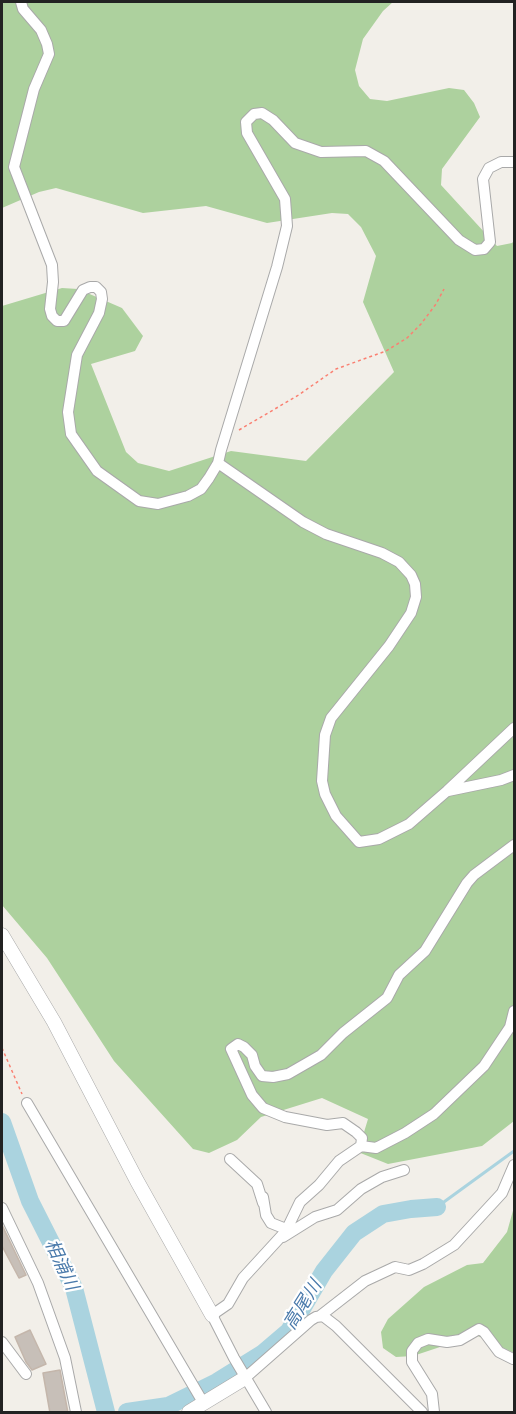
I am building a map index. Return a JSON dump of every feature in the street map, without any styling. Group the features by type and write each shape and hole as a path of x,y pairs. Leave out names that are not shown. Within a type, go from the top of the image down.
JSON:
{"street":[{"path":"21,2 23,9 41,30 49,54 34,89 14,166 52,266 50,309 52,316 57,321 64,321 83,290 90,287 96,287 101,292 102,299 99,313 77,355 68,412 71,434 97,471 139,501 158,504 188,496 201,489 218,463 220,450 277,267 287,226 285,199 247,133 246,122 254,114 262,113 273,120 295,143 321,152 366,151 384,161 459,240 475,250 484,249 490,242 483,179 489,168 501,162 514,162"},
{"path":"218,463 303,522 326,534 382,553 399,562 411,574 415,584 416,597 411,613 389,646 331,718 325,735 322,781 325,794 336,816 359,842 379,839 408,824 514,728"},
{"path":"447,791 501,780 514,775"},
{"path":"361,1146 362,1138 343,1123 327,1125 285,1117 263,1108 252,1095 231,1049 238,1044 244,1047 252,1055 255,1066 262,1076 273,1077 288,1074 321,1056 343,1033 387,998 399,975 425,951 467,883 474,875 514,845"},
{"path":"2,935 54,1022 137,1181 266,1413"},
{"path":"212,1315 228,1304 243,1278 286,1229 300,1202 320,1185 339,1161 361,1146 376,1148 434,1114 484,1066 510,1027 514,1011"},
{"path":"27,1103 202,1401"},
{"path":"230,1159 257,1184 266,1215 271,1223 286,1229"},
{"path":"189,1413 202,1401 243,1374 365,1281 395,1267 410,1270 454,1245 502,1193 514,1165"},
{"path":"277,1241 315,1217 337,1210 361,1189 382,1177 404,1170"},
{"path":"262,1185 263,1203"},
{"path":"2,1208 42,1293 65,1358 76,1413"},
{"path":"320,1316 328,1318 422,1413"},
{"path":"434,1413 432,1394 412,1362 412,1351 418,1343 428,1339 447,1342 460,1340 479,1329 500,1352 513,1359"},
{"path":"2,1342 26,1374"}],"path":[{"path":"235,435 242,427 297,396 336,369 386,351 407,338 426,318 444,289"}],"green space":[{"path":"2,2 393,2 383,11 363,39 355,70 359,86 370,99 387,101 449,88 464,90 474,103 480,117 442,169 441,185 497,246 514,241 514,1121 482,1146 388,1164 358,1152 368,1119 322,1098 261,1117 237,1140 209,1153 193,1149 114,1061 47,958 2,905 2,306 62,288 78,289 122,308 143,336 135,351 91,364 126,452 138,463 169,471 231,451 306,461 394,372 363,302 376,256 361,227 348,214 332,213 267,223 206,206 143,213 56,188 39,192 2,208"},
{"path":"514,1207 514,1353 476,1335 413,1356 396,1357 383,1348 381,1332 388,1319 424,1287 467,1265 483,1263 507,1232"}],"building":[{"path":"2,1225 26,1275 19,1278 2,1246"},
{"path":"30,1330 46,1364 32,1370 15,1337"},
{"path":"60,1370 68,1413 50,1413 43,1373"}],"waterway":[{"name":"相浦川","path":"2,1122 30,1201 74,1288 106,1412"},
{"path":"437,1207 514,1151"},
{"name":"高尾川","path":"127,1412 168,1406 217,1382 262,1354 289,1331 324,1271 354,1233 383,1214 437,1207"}]}
